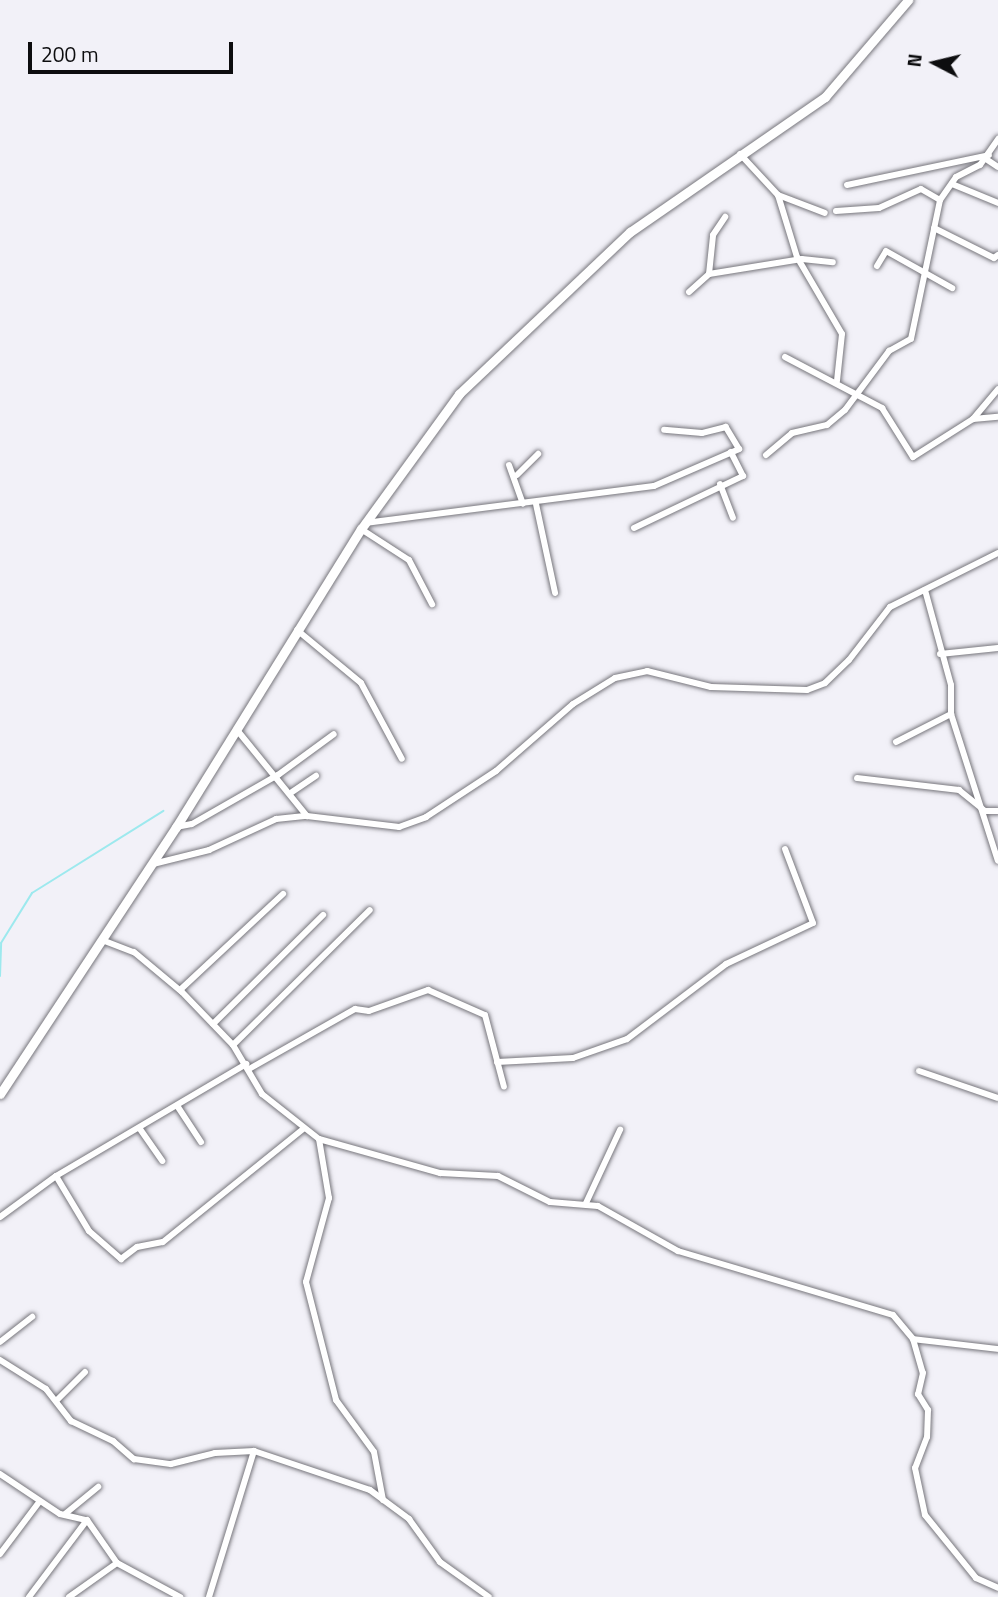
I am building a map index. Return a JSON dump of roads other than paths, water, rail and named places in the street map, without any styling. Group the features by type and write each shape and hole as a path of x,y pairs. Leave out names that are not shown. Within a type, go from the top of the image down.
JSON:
{"main road":[{"path":"0,1094 177,827 363,526 459,394 522,330 630,232 825,97 908,0"}],"street":[{"path":"766,455 792,433 827,425 889,351 911,339 940,200 952,184 987,157 998,139"},
{"path":"740,154 778,195 802,259 842,334 837,381"},
{"path":"987,157 998,167"},
{"path":"847,185 987,157"},
{"path":"952,184 998,203"},
{"path":"836,211 879,208 920,189 940,200"},
{"path":"778,195 825,213"},
{"path":"709,274 713,235 725,217"},
{"path":"934,228 994,258 998,255"},
{"path":"877,266 886,251 952,288"},
{"path":"689,292 709,274 802,259 832,262"},
{"path":"785,357 857,391 881,408 913,457 973,419 998,389"},
{"path":"973,419 998,417"},
{"path":"363,526 654,486 739,449 726,427 702,433 664,430"},
{"path":"634,528 744,474 731,452"},
{"path":"516,475 538,454"},
{"path":"509,466 516,475 523,504"},
{"path":"720,484 733,518"},
{"path":"536,504 555,593"},
{"path":"363,526 409,560 432,604"},
{"path":"153,864 209,850 276,819 307,816 376,828 399,828 426,817 496,771 573,705 615,678 647,671 711,688 807,690 825,683 849,660 890,607 998,553"},
{"path":"925,590 940,654 951,685 951,714 985,811 998,861"},
{"path":"297,630 361,683 402,759"},
{"path":"940,654 998,648"},
{"path":"896,742 951,714"},
{"path":"237,730 292,792 307,816"},
{"path":"177,827 192,824 278,775 334,734"},
{"path":"292,792 316,776"},
{"path":"857,778 958,790 985,811 998,811"},
{"path":"497,1062 573,1058 627,1039 726,964 813,923 785,849"},
{"path":"180,990 283,894"},
{"path":"233,1045 370,910"},
{"path":"213,1024 323,915"},
{"path":"102,940 134,952 180,990 233,1045 248,1066 262,1094 318,1139 440,1173 498,1176 550,1202 586,1203 678,1251 893,1315 913,1339 923,1373 919,1402 928,1410 927,1437 916,1461 925,1515 976,1578 998,1588"},
{"path":"0,1217 56,1176 248,1066 355,1009 369,1011 428,990 485,1015 504,1087"},
{"path":"919,1071 998,1098"},
{"path":"178,1107 201,1142"},
{"path":"140,1129 162,1160"},
{"path":"56,1176 89,1231 121,1259 137,1247 163,1242 303,1129"},
{"path":"586,1203 620,1130"},
{"path":"318,1139 329,1198 306,1282 336,1400 374,1452 383,1500"},
{"path":"0,1342 32,1317"},
{"path":"913,1339 998,1349"},
{"path":"0,1360 56,1401 71,1421 113,1441 134,1459 172,1464 215,1452 254,1451 310,1467 383,1500 409,1520 440,1562 489,1597"},
{"path":"56,1401 85,1372"},
{"path":"209,1597 254,1451"},
{"path":"0,1474 40,1501 65,1514 87,1520 117,1563 162,1590 180,1597"},
{"path":"65,1514 98,1488"},
{"path":"0,1554 40,1501"},
{"path":"29,1597 87,1520"},
{"path":"69,1597 117,1563"},
{"path":"157,1597 162,1590"}],"waterway":[{"path":"0,976 1,943 32,893 163,811"}]}
